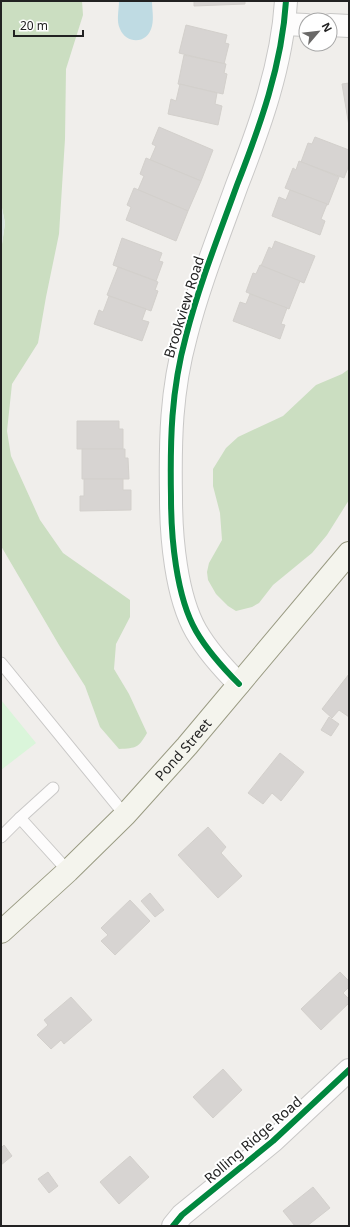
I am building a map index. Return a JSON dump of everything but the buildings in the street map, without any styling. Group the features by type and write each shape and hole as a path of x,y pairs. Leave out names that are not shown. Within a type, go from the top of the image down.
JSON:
{"main road":[{"name":"Pond Street","path":"1,932 68,871 125,815 187,746 349,552"}],"street":[{"name":"Brookview Road","path":"239,684 213,655 196,631 186,607 175,551 171,512 171,429 177,371 186,334 216,244 255,140 275,70 284,24 286,1"},
{"path":"284,24 298,25"},
{"path":"338,25 349,26"},
{"name":"Rolling Ridge Road","path":"173,1226 182,1215 273,1141 349,1070"}],"lane":[{"path":"1,663 125,815"},
{"path":"1,837 53,788"},
{"path":"20,818 68,871"}],"green space":[{"path":"1,1 82,1 83,15 66,69 65,139 59,234 38,343 12,384 7,431 11,456 40,520 63,553 130,600 130,617 116,644 114,669 129,694 147,733 139,744 130,748 119,749 100,727 85,686 59,645 1,546 1,251 5,223 1,203"},
{"path":"349,369 349,500 327,535 312,553 273,585 259,603 252,607 236,611 228,606 216,594 208,580 207,572 209,563 222,540 220,513 213,486 213,469 226,448 238,437 283,416 316,385 342,374"},
{"path":"1,700 36,743 1,770"}],"shaded area":[{"path":"1,203 5,223 1,251"}],"water":[{"path":"119,1 152,1 153,23 150,32 142,39 132,40 123,34 118,23"}],"cycle path":[{"path":"239,684 216,659 196,631 189,617 179,584 171,513 172,416 177,376 191,317 269,95 280,48 286,1"},
{"path":"173,1226 182,1215 273,1141 349,1070"}]}
